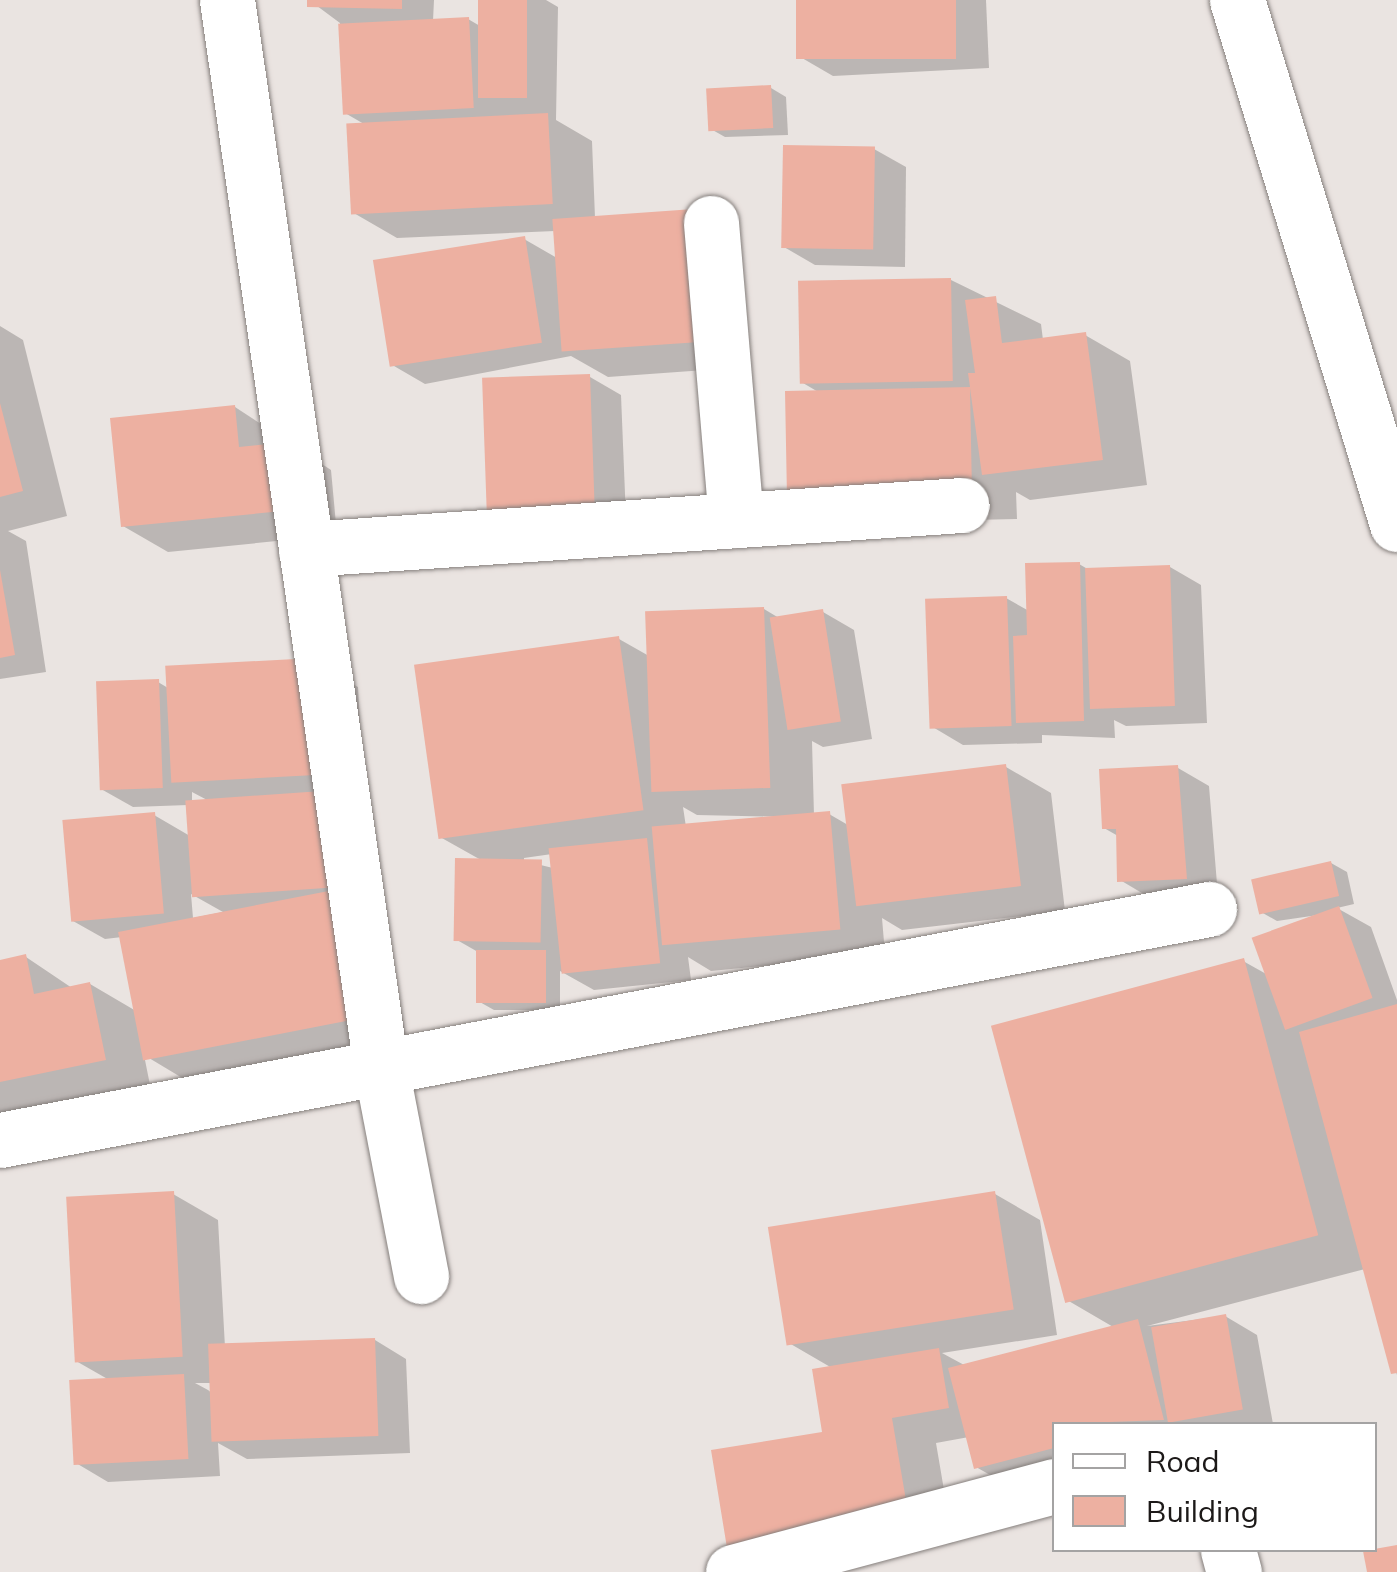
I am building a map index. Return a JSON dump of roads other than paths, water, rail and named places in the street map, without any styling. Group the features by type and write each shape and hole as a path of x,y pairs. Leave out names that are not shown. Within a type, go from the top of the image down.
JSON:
{"street":[{"path":"227,0 382,1068 421,1276"},
{"path":"1237,0 1397,524"},
{"path":"711,223 736,520"},
{"path":"306,548 962,505"},
{"path":"0,1140 1209,909"},
{"path":"733,1572 1052,1487"}]}
